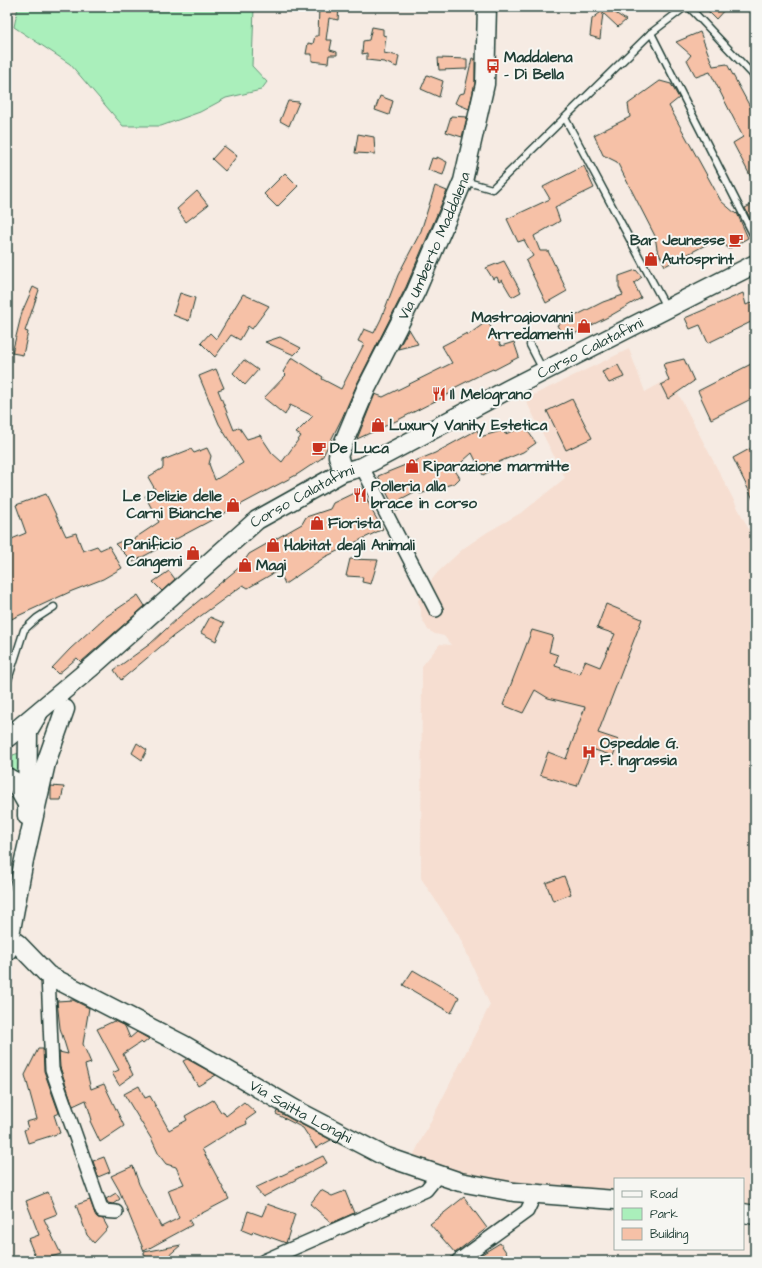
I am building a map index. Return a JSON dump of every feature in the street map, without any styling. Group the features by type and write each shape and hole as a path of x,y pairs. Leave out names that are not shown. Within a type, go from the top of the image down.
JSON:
{"street":[{"name":"Via Umberto Maddalena","path":"343,472 338,456 366,389 416,291 463,181 485,84 487,56 487,7"},
{"name":"Corso Calatafimi","path":"94,665 257,520 343,472 362,468 544,372 755,264"},
{"path":"362,468 436,610"},
{"path":"7,739 45,705 94,665"},
{"path":"7,750 28,743 41,734 65,709 94,665"},
{"path":"12,947 24,860 27,804 28,731 32,722 45,705"},
{"path":"24,860 46,764 65,709"},
{"path":"7,739 16,738 28,743 37,751 46,764"},
{"path":"7,777 14,781 27,804"},
{"name":"Via Saitta Longhi","path":"12,947 48,975 184,1045 296,1110 384,1156 460,1182 514,1192 614,1200"},
{"path":"48,975 52,1068 102,1211 116,1212"},
{"path":"264,1261 426,1190 439,1174"},
{"path":"458,1261 527,1211 535,1194"},
{"path":"744,1213 755,1215"}],"lane":[{"path":"463,181 492,189 651,33 685,7"},
{"path":"689,7 755,77"},
{"path":"651,33 755,238"},
{"path":"565,118 667,309"},
{"path":"530,345 544,372"},
{"path":"7,683 24,630 37,618 54,607"}],"shaded area":[{"name":"Ospedale G. F. Ingrassia","path":"629,349 645,392 670,378 755,541 755,1210 744,1210 744,1178 614,1178 614,1192 554,1186 522,1186 493,1183 411,1160 490,1005 459,936 421,878 422,666 440,644 451,645 444,636 435,634 428,630 421,617 421,609 418,601 421,593 438,572 464,548 486,533 524,511 565,478 525,399"}],"green space":[{"path":"18,7 254,7 252,66 267,82 261,90 226,98 200,112 161,126 123,126 70,64 14,27"},
{"path":"19,753 23,784 7,771 7,757"}],"building":[{"path":"319,7 339,7 338,20 329,18 326,40 332,40 330,50 337,52 337,55 329,55 328,63 312,61 312,54 306,54 308,43 313,44 315,36 318,36"},
{"path":"596,7 606,7 626,20 618,27 603,13 600,39 590,36 592,19 601,12"},
{"path":"704,7 727,7 716,19"},
{"path":"372,27 383,29 383,35 386,36 384,53 399,56 397,67 384,62 367,60 367,53 362,54 363,41 369,40"},
{"path":"700,32 713,66 727,64 755,116 755,132 750,135 755,143 755,185 733,143 743,137 710,72 696,77 687,60 691,55 676,42"},
{"path":"438,58 467,59 467,69 439,70"},
{"path":"472,58 475,59 475,83 469,109 455,103 459,94 464,93"},
{"path":"427,75 443,81 439,97 421,89"},
{"path":"660,81 671,84 679,98 669,106 721,201 736,214 737,213 748,238 728,249 721,237 665,266 657,249 655,236 617,162 603,155 594,135 630,117 628,104"},
{"path":"380,96 393,101 389,115 375,110"},
{"path":"288,101 299,102 289,126 280,121"},
{"path":"451,116 467,117 462,137 446,132"},
{"path":"358,134 374,137 375,154 355,153"},
{"path":"224,146 237,156 225,171 212,159"},
{"path":"437,157 447,162 443,175 428,170 432,158 437,159"},
{"path":"584,166 594,188 555,207 560,221 534,236 540,251 548,251 567,291 546,303 526,261 533,256 524,240 518,242 507,219 550,199 543,187"},
{"path":"285,173 298,186 277,207 264,194"},
{"path":"435,186 447,191 406,287 357,384 322,458 298,474 133,562 115,544 124,540 132,540 159,522 145,496 156,491 148,477 163,468 163,460 191,449 194,453 207,448 211,456 209,464 215,480 243,463 219,424 199,376 216,369 224,388 218,390 234,430 239,427 247,439 260,435 272,453 282,462 301,436 296,433 313,416 290,405 285,415 264,398 286,375 283,372 292,357 323,377 322,379 341,389 364,344 358,341 364,329 374,333 381,319 398,275 421,231"},
{"path":"197,191 208,205 186,222 177,209"},
{"path":"755,203 755,226 754,226 745,208"},
{"path":"504,261 521,292 512,297 502,280 499,282 497,277 493,279 486,268"},
{"path":"636,270 642,277 634,283 641,298 610,316 564,339 557,325 603,302 623,295 619,287 619,276"},
{"path":"33,287 39,290 25,331 28,332 23,355 12,353 22,312"},
{"path":"180,293 195,298 189,321 173,315"},
{"path":"743,293 746,305 755,301 755,320 708,343 700,325 690,329 685,318"},
{"path":"243,294 269,306 252,329 248,326 240,340 231,335 215,357 201,343 210,333 216,339"},
{"path":"486,322 491,327 501,346 514,342 519,357 450,390 451,393 357,439 375,394 383,397 452,363 442,346 467,333 468,335"},
{"path":"409,329 418,344 398,349"},
{"path":"280,337 301,348 294,355 265,342"},
{"path":"684,359 694,381 668,399 661,385 669,381 663,364"},
{"path":"244,360 258,370 245,385 233,373"},
{"path":"755,362 755,397 711,419 698,391"},
{"path":"618,365 624,377 609,383 602,372"},
{"path":"572,399 592,438 566,450 547,411"},
{"path":"525,427 536,443 523,452 494,464 496,468 483,475 472,453 454,469 460,478 455,483 420,494 418,490 401,499 404,508 396,511 378,476 435,453 477,430 480,437 504,430 505,434"},
{"path":"755,446 755,503 733,458"},
{"path":"362,487 372,511 383,529 325,557 285,584 279,570 248,588 243,585 172,637 121,680 114,670 150,644 179,617 241,566 249,554 302,524 306,517 330,509 333,503 356,492"},
{"path":"46,494 66,536 76,533 83,551 97,546 100,550 109,546 122,568 103,579 72,591 7,621 7,541 26,533 16,505"},
{"path":"350,559 378,560 371,584 362,582 363,577 346,576"},
{"path":"169,571 175,579 162,591 153,582"},
{"path":"138,595 145,606 81,662 77,658 58,674 52,668 70,649 104,618"},
{"path":"606,604 642,619 598,733 619,740 613,756 592,749 577,786 540,775 548,752 566,759 585,707 548,698 535,690 523,713 503,705 532,630 553,636 549,652 558,655 555,666 580,674 585,661 600,667 615,634 597,628"},
{"path":"210,617 224,623 216,641 201,633"},
{"path":"137,743 147,750 142,760 132,753"},
{"path":"51,786 64,787 61,800 51,800"},
{"path":"564,876 571,894 553,901 546,883"},
{"path":"413,970 459,997 451,1013 403,985"},
{"path":"73,1000 89,1008 83,1044 91,1063 85,1065 91,1089 104,1084 124,1126 100,1142 90,1121 92,1120 86,1100 73,1106 60,1067 59,1052 68,1054 60,1028 57,1001"},
{"path":"114,1021 125,1026 130,1038 137,1032 149,1039 143,1044 141,1042 123,1054 133,1075 119,1085 112,1073 119,1070 97,1029"},
{"path":"38,1049 43,1049 44,1071 59,1113 54,1115 60,1133 28,1143 24,1130 28,1128 26,1122 37,1119 25,1075"},
{"path":"187,1059 216,1075 198,1086 183,1061"},
{"path":"139,1086 145,1098 150,1096 169,1130 187,1120 185,1116 213,1100 221,1112 223,1111 226,1116 244,1102 256,1113 246,1120 247,1124 231,1131 202,1149 229,1199 189,1220 192,1225 144,1251 119,1190 111,1176 133,1166 139,1184 161,1227 179,1218 168,1190 184,1184 176,1167 166,1164 159,1155 152,1140 124,1094"},
{"path":"277,1111 331,1140 316,1148 303,1128 276,1114"},
{"path":"323,1156 327,1163 263,1197 255,1188"},
{"path":"104,1157 110,1172 98,1177 93,1161"},
{"path":"321,1190 332,1196 345,1191 354,1213 332,1223 310,1204"},
{"path":"48,1192 57,1214 44,1219 61,1254 37,1261 28,1239 39,1235 26,1201"},
{"path":"116,1193 120,1199 113,1204 108,1203 106,1199"},
{"path":"464,1197 487,1228 455,1253 430,1224"},
{"path":"90,1200 95,1214 98,1218 103,1219 108,1228 94,1243 87,1235 76,1205"},
{"path":"267,1204 295,1214 286,1243 253,1231 252,1234 242,1230 248,1211 262,1216"},
{"path":"500,1243 512,1261 472,1261 474,1259"},
{"path":"181,1245 167,1257 169,1261 148,1261 144,1254 144,1252"}],"place":[{"name":"Maddalena - Di Bella","path":"493,66"},
{"name":"Bar Jeunesse","path":"736,240"},
{"name":"Autosprint","path":"651,259"},
{"name":"Mastrogiovanni Arredamenti","path":"584,326"},
{"name":"Il Melograno","path":"439,394"},
{"name":"Luxury Vanity Estetica","path":"378,425"},
{"name":"De Luca","path":"319,448"},
{"name":"Riparazione marmitte","path":"412,466"},
{"name":"Polleria alla brace in corso","path":"360,495"},
{"name":"Le Delizie delle Carni Bianche","path":"233,505"},
{"name":"Fiorista","path":"317,523"},
{"name":"Habitat degli Animali","path":"273,545"},
{"name":"Panificio Cangemi","path":"193,553"},
{"name":"Magi","path":"245,565"},
{"name":"Ospedale G. F. Ingrassia","path":"589,752"}]}
